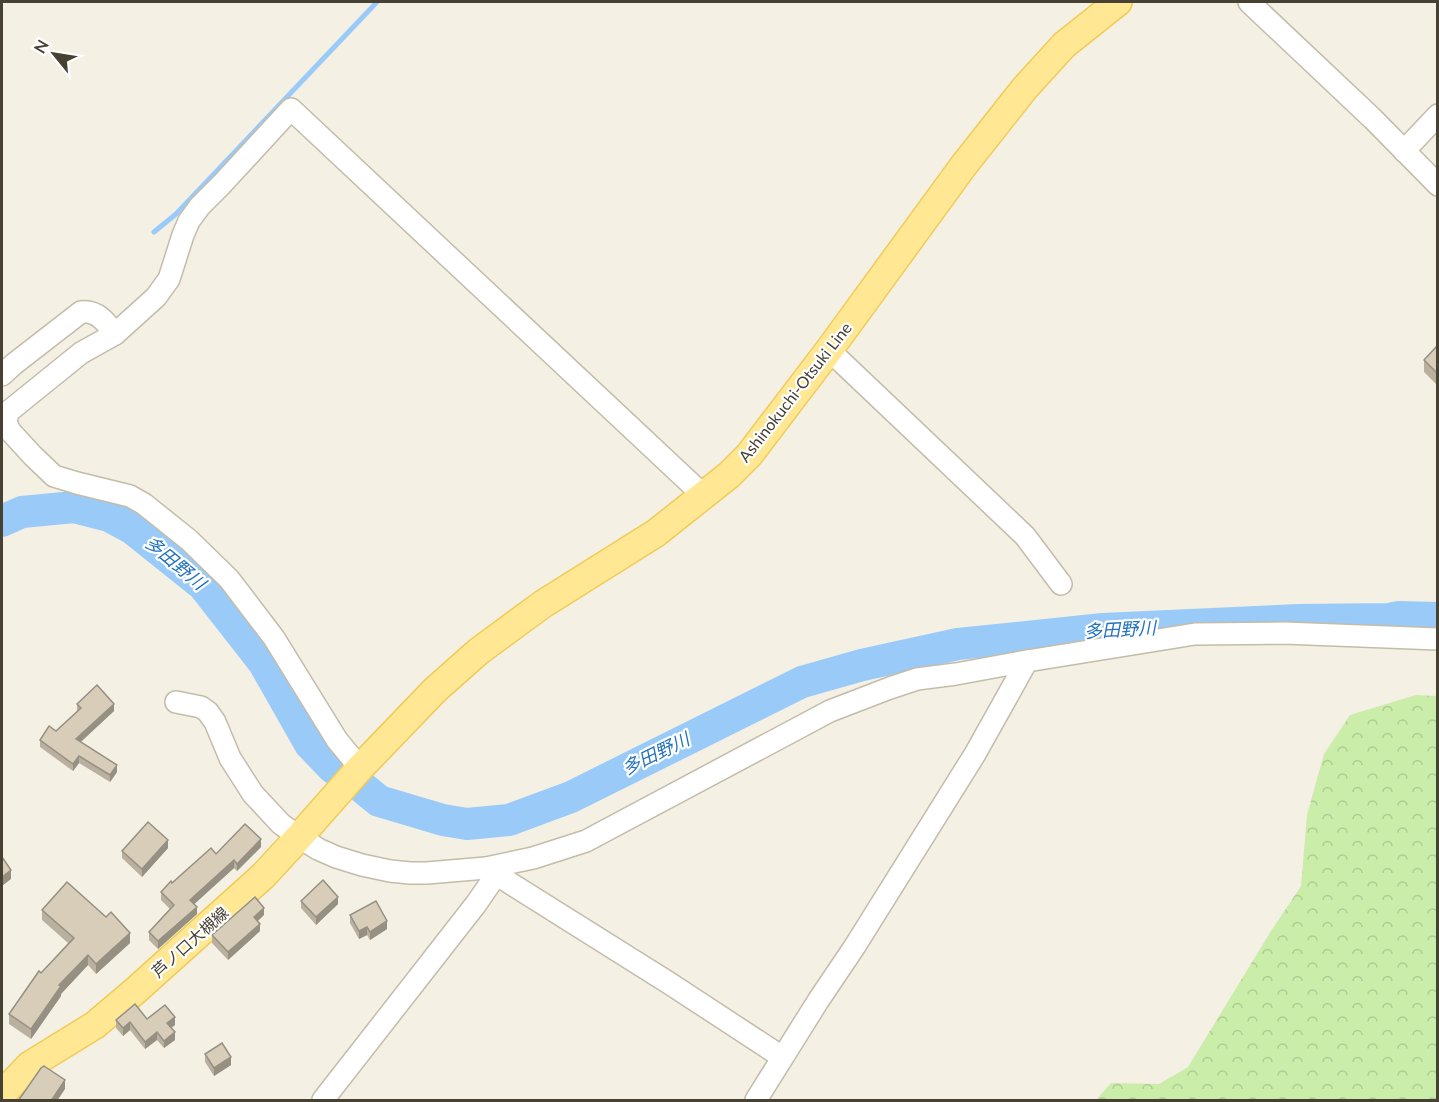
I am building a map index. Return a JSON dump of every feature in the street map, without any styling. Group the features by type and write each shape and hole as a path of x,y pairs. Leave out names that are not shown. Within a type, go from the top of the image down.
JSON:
{"main road":[{"name":"Ashinokuchi-Otsuki Line","path":"360,768 435,690 489,644 543,604 656,533 729,475 748,455 829,350 964,165 1024,89 1064,45 1118,2"},
{"name":"芦ノ口大槻線","path":"2,1094 30,1065 95,1025 263,876 360,768"}],"street":[{"path":"1249,2 1373,119 1437,185"},
{"path":"360,768 337,740 274,638 229,579 189,540 144,504 130,496 54,476 10,431 6,422 8,412 81,353 115,334 156,297 169,279 189,221 200,206 291,109 703,495"},
{"path":"1404,151 1437,115"},
{"path":"2,375 81,312 89,311 100,317 115,334"},
{"path":"829,350 1025,536 1061,584"},
{"path":"176,702 201,707 208,712 215,722 230,758 254,794 281,824 318,849 362,865 390,871 427,873 491,871 586,841 819,716 917,679 1195,634 1284,633 1437,639"},
{"path":"756,1101 975,754 1027,661"},
{"path":"491,871 782,1057"},
{"path":"323,1101 476,904 491,871"}],"green space":[{"path":"1416,695 1437,696 1437,1100 1096,1100 1111,1083 1159,1084 1188,1067 1301,886 1307,815 1324,754 1350,715"}],"building":[{"path":"1437,346 1437,373 1424,360"},
{"path":"97,685 114,704 76,739 117,765 110,775 79,756 73,764 40,740 49,726 56,731 81,708 77,704"},
{"path":"148,822 168,840 142,869 122,851"},
{"path":"245,824 261,839 237,864 234,860 190,900 197,907 158,941 149,932 174,905 161,892 211,848 216,854"},
{"path":"2,857 11,870 2,877"},
{"path":"323,880 338,897 316,917 301,901"},
{"path":"67,882 106,917 111,912 130,933 96,964 88,955 59,985 61,986 31,1029 9,1014 39,971 41,973 74,938 42,910"},
{"path":"255,897 264,908 254,917 260,924 228,952 212,935"},
{"path":"376,901 387,921 370,932 367,927 359,931 350,915"},
{"path":"135,1004 147,1019 165,1005 175,1017 167,1023 175,1032 164,1041 157,1032 145,1042 130,1022 123,1028 116,1020"},
{"path":"222,1043 231,1057 214,1068 205,1054"},
{"path":"44,1066 65,1080 51,1101 18,1101 41,1068"}],"waterway":[{"path":"154,232 176,214 377,2"},
{"name":"多田野川","path":"2,521 22,512 74,507 109,516 133,529 203,585 264,663 310,744 333,768 357,783 379,801 443,820 467,824 509,820 571,797 802,682 862,665 958,644 1103,629 1299,620 1438,618"}]}
